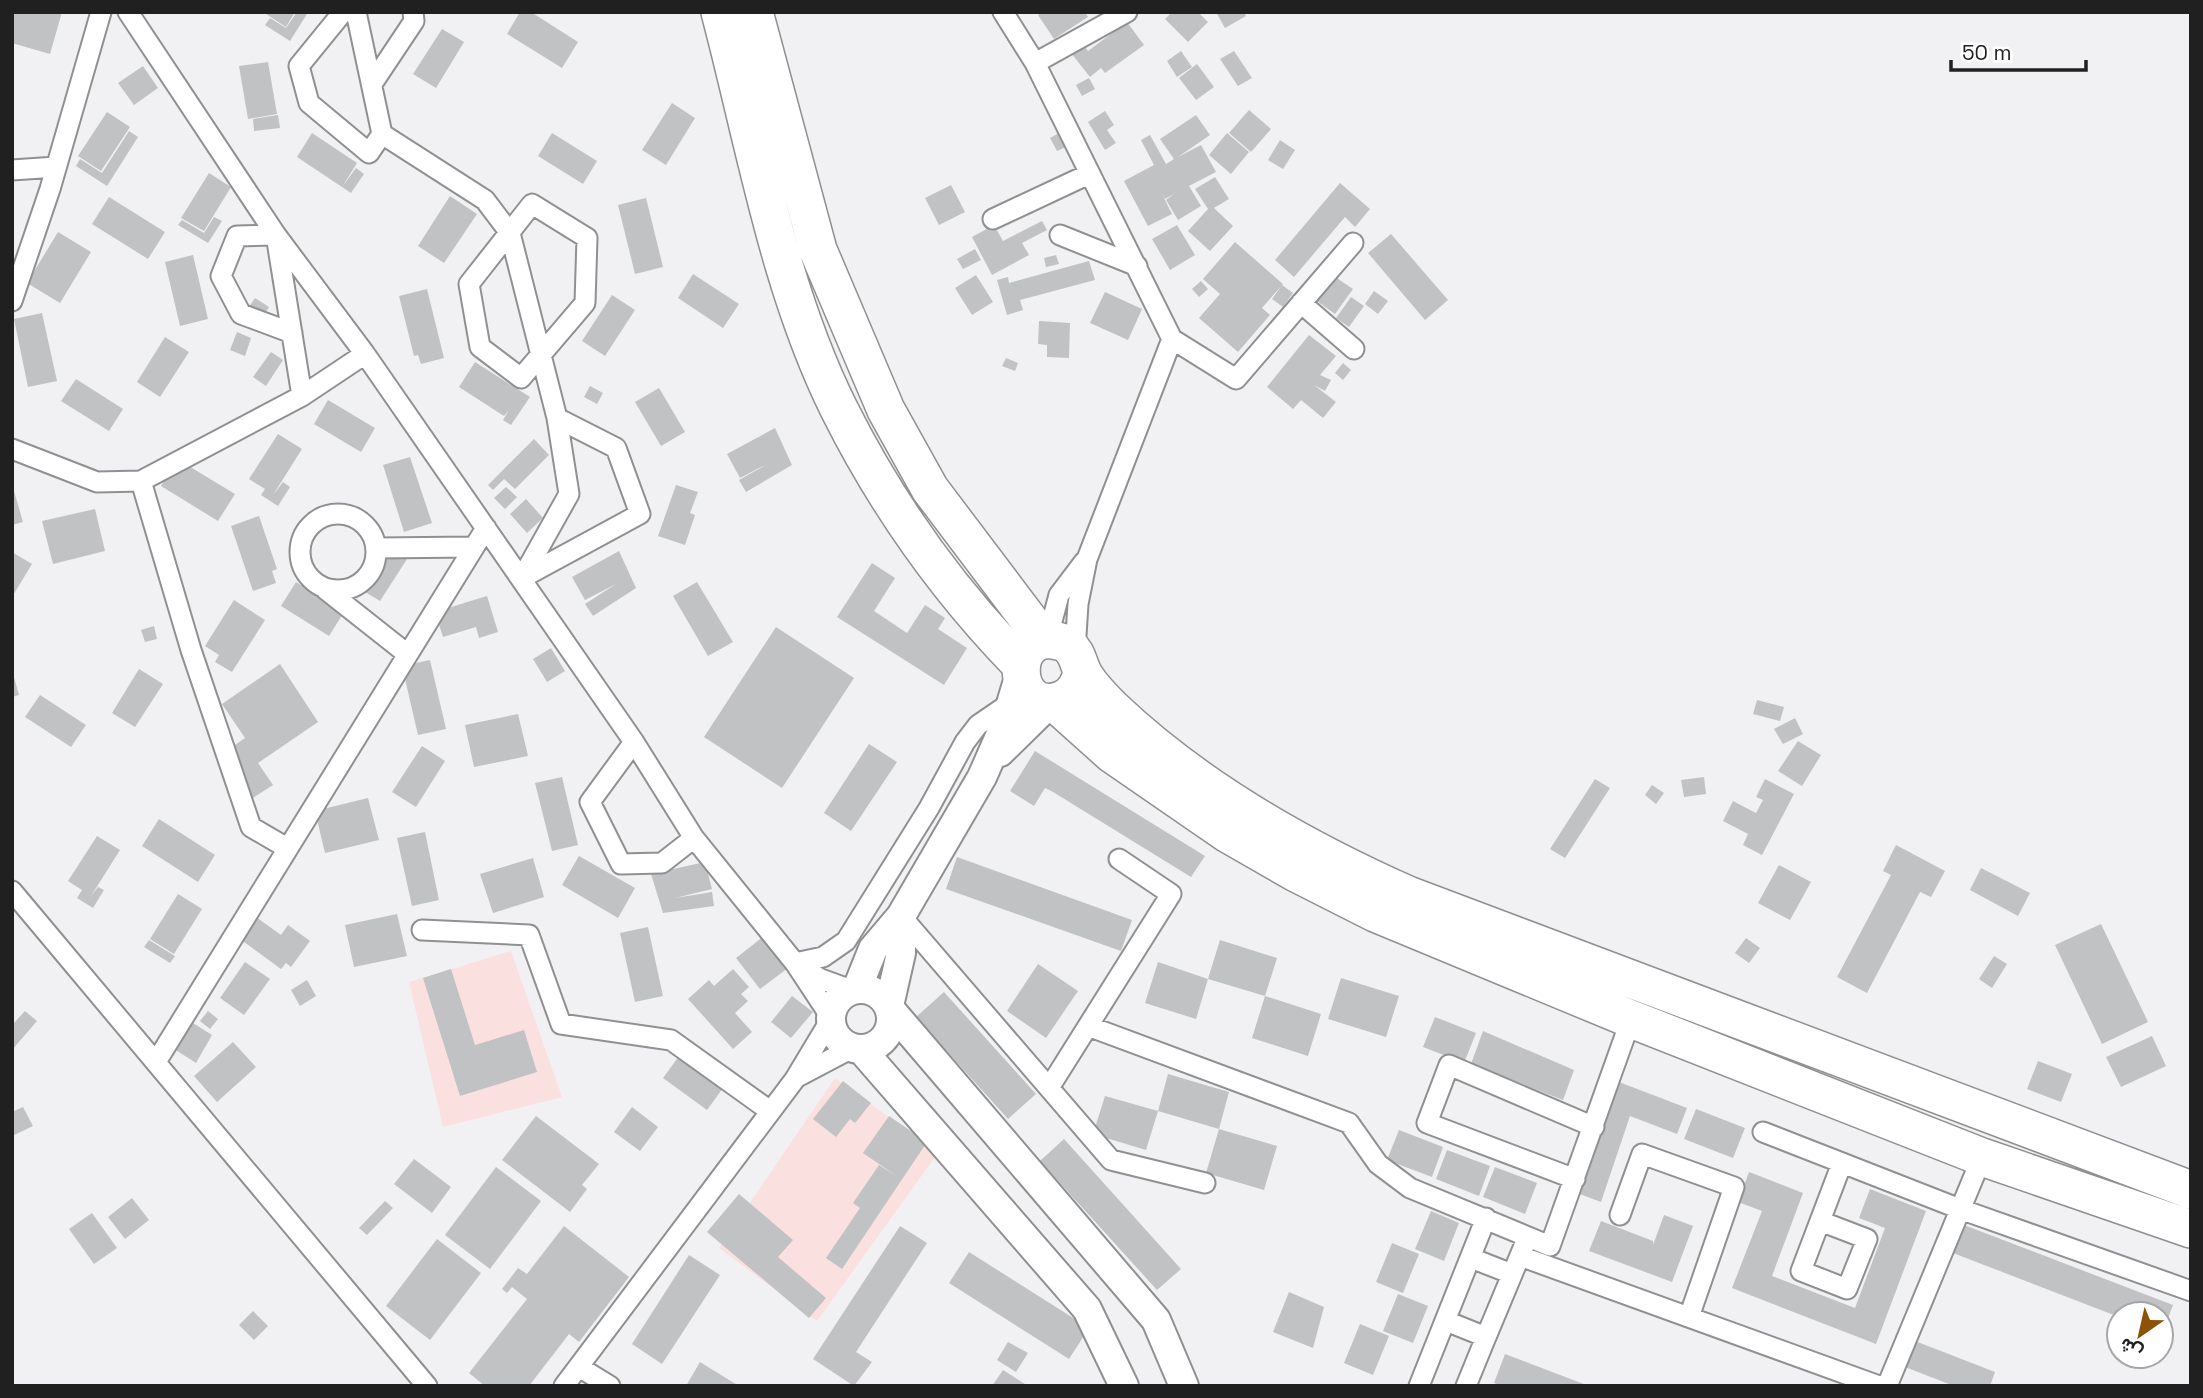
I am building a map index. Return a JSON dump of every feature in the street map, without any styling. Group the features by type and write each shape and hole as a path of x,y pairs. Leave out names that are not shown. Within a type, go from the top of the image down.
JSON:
{"highway":[{"path":"720,12 776,236 810,339 838,408 873,473 950,587 1077,688 1063,700 1053,702"},
{"path":"754,12 818,250 886,410 930,489 1043,663 1111,707 1232,802 1343,866 1408,895 2191,1190"},
{"path":"1053,702 1112,754 1228,834 1296,873 1375,912 1631,1019 1982,1157 2191,1229"}],"street":[{"path":"12,301 57,167 101,12"},
{"path":"128,12 276,234 365,354 634,741 694,838 795,963 831,1017 837,1037 857,1048 1087,1309 1125,1386"},
{"path":"343,12 299,66 309,103 369,153 382,134 356,12"},
{"path":"372,84 414,21 413,12"},
{"path":"1003,12 1035,63 1172,339 1236,379 1353,243"},
{"path":"1035,63 1127,12"},
{"path":"382,134 485,200 510,233 557,418 569,494 522,578"},
{"path":"12,170 57,167"},
{"path":"993,219 1089,174"},
{"path":"532,204 587,238 585,303 521,378 480,347 469,284 510,233 532,204"},
{"path":"276,234 302,396"},
{"path":"276,234 237,236 221,275 241,314 292,333"},
{"path":"1060,235 1137,265"},
{"path":"1301,303 1353,349"},
{"path":"564,1386 795,1079 831,1017 839,997 854,989 873,948 901,916 982,777 1078,604 1087,559 1172,339"},
{"path":"12,449 97,482 141,481 302,396 365,354"},
{"path":"522,578 640,514 615,448 557,418"},
{"path":"141,481 191,650 251,827 287,848"},
{"path":"325,589 338,591 358,586 368,577 376,562 376,548 365,524 346,514 323,517 311,524 303,535 299,557 303,570 325,589 406,653"},
{"path":"156,1062 406,653 486,528"},
{"path":"376,548 474,547"},
{"path":"795,963 823,957 846,941 929,808 965,742 1043,663 1059,596 1087,559"},
{"path":"982,777 1014,737 1053,702"},
{"path":"634,741 590,803 621,864 662,863 694,838"},
{"path":"1049,1088 1171,894 1119,859"},
{"path":"12,891 427,1386"},
{"path":"795,1079 857,1048 871,1048 886,1036 890,1028 889,1008 901,953 901,916"},
{"path":"901,916 1111,1160 1205,1183"},
{"path":"422,930 529,934 561,1024 671,1040 770,1111"},
{"path":"795,963 821,979 854,989 876,992 1156,1320 1184,1386"},
{"path":"1471,1258 1520,1256 1550,1246 1631,1019"},
{"path":"1088,1026 1349,1124 1378,1164 1398,1180 1410,1188 1486,1218 1520,1256 1879,1386"},
{"path":"1575,1179 1427,1123 1449,1065 1594,1127"},
{"path":"1763,1132 1960,1209 2191,1291"},
{"path":"1620,1215 1642,1154 1734,1187 1689,1317"},
{"path":"1887,1386 1982,1157"},
{"path":"1820,1221 1842,1163"},
{"path":"1419,1386 1486,1218"},
{"path":"1466,1386 1520,1256"},
{"path":"1446,1321 1486,1338"},
{"path":"579,1367 610,1386"}],"shaded area":[{"path":"511,951 562,1097 443,1127 409,982"},
{"path":"835,1078 938,1153 817,1321 719,1248"}],"building":[{"path":"12,12 62,12 50,54 12,43"},
{"path":"263,12 295,12 286,27"},
{"path":"297,12 307,14 290,41 265,25 270,18 286,28"},
{"path":"520,12 531,12 578,42 562,68 507,34"},
{"path":"1042,12 1085,12 1088,17 1054,39 1038,15"},
{"path":"1172,12 1198,12 1208,22 1188,42 1165,19"},
{"path":"1216,12 1244,12 1246,16 1225,28"},
{"path":"1127,22 1144,45 1105,73 1101,68 1090,77 1071,53 1083,44 1088,51"},
{"path":"442,29 464,42 436,88 413,74"},
{"path":"1181,51 1192,67 1177,77 1167,61"},
{"path":"1234,51 1252,78 1238,86 1220,59"},
{"path":"268,62 277,114 248,119 239,66"},
{"path":"1197,64 1214,87 1196,100 1179,78"},
{"path":"143,66 158,88 134,105 118,83"},
{"path":"1089,78 1095,89 1082,96 1076,85"},
{"path":"672,103 695,118 666,165 642,150"},
{"path":"1249,110 1271,129 1251,152 1229,133"},
{"path":"1105,111 1114,125 1107,130 1116,143 1105,150 1088,122"},
{"path":"107,112 130,127 101,171 78,156"},
{"path":"278,115 280,128 254,131 253,119"},
{"path":"1196,115 1210,135 1178,157 1201,145 1216,172 1189,186 1201,206 1178,220 1166,200 1174,194 1165,199 1162,194 1172,214 1148,226 1124,181 1154,165 1141,140 1150,135 1166,164 1174,159 1160,139"},
{"path":"129,131 138,137 107,186 76,166 80,159 102,173"},
{"path":"312,133 357,163 342,187 297,157"},
{"path":"552,133 597,161 583,184 538,156"},
{"path":"1059,133 1066,147 1057,151 1050,138"},
{"path":"1227,133 1249,152 1231,174 1209,155"},
{"path":"1280,140 1295,150 1283,169 1268,160"},
{"path":"356,168 364,174 351,193 342,187"},
{"path":"209,173 231,187 204,231 181,218"},
{"path":"1215,177 1229,199 1214,208 1233,226 1210,251 1188,231 1208,209 1195,189"},
{"path":"1340,183 1370,209 1355,227 1345,217 1294,277 1275,260"},
{"path":"951,185 965,212 939,225 925,198"},
{"path":"450,196 477,214 444,263 418,246"},
{"path":"109,197 165,232 148,259 92,224"},
{"path":"646,198 663,267 635,274 618,205"},
{"path":"214,217 222,221 208,243 178,225 182,220 204,233"},
{"path":"1042,221 1047,230 1022,243 1029,255 992,275 972,237 994,225 1003,241"},
{"path":"1177,225 1195,255 1170,270 1152,239"},
{"path":"58,232 91,252 60,303 27,283"},
{"path":"1391,234 1448,300 1425,320 1368,253"},
{"path":"1235,242 1283,284 1262,308 1270,315 1238,352 1199,318 1220,294 1203,279"},
{"path":"975,249 981,260 963,269 957,259"},
{"path":"193,255 208,319 180,326 165,262"},
{"path":"1056,255 1059,264 1046,267 1044,258"},
{"path":"1089,261 1095,280 1020,300 1023,310 1007,315 997,280 1008,277 1009,283"},
{"path":"693,274 739,304 723,328 678,298"},
{"path":"1331,274 1353,289 1335,314 1314,299"},
{"path":"976,275 993,302 972,315 955,288"},
{"path":"1201,281 1208,289 1199,297 1192,289"},
{"path":"1282,285 1293,293 1283,307 1272,299"},
{"path":"427,289 444,358 421,364 418,355 414,356 399,296"},
{"path":"1374,291 1388,301 1378,314 1365,304"},
{"path":"1105,292 1142,309 1128,340 1090,323"},
{"path":"612,295 635,310 605,356 582,341"},
{"path":"1351,297 1364,306 1349,327 1336,318"},
{"path":"255,298 269,307 261,320 247,310"},
{"path":"42,313 57,381 28,387 14,319"},
{"path":"1039,321 1070,323 1069,358 1047,357 1047,345 1038,344"},
{"path":"237,332 251,338 245,356 230,350"},
{"path":"1309,335 1336,356 1320,375 1331,380 1325,391 1314,385 1336,402 1323,418 1301,400 1293,409 1267,387"},
{"path":"165,337 189,352 160,397 137,382"},
{"path":"271,352 283,360 266,386 253,377"},
{"path":"1006,358 1018,363 1015,371 1002,366"},
{"path":"475,362 530,397 511,425 503,420 509,410 504,416 459,387"},
{"path":"1343,363 1351,370 1343,380 1335,373"},
{"path":"76,379 123,409 109,431 61,401"},
{"path":"590,386 603,393 597,404 584,397"},
{"path":"659,388 685,432 661,446 635,402"},
{"path":"328,400 375,428 361,452 314,424"},
{"path":"775,428 792,465 746,492 739,480 771,462 740,478 727,454"},
{"path":"278,434 302,449 273,495 283,482 290,487 278,506 261,495 265,489 249,479"},
{"path":"534,439 549,455 515,489 504,479 493,490 488,485"},
{"path":"410,457 432,523 404,532 383,465"},
{"path":"177,459 235,494 218,521 161,486"},
{"path":"12,484 23,522 12,525"},
{"path":"676,485 698,492 690,513 695,515 685,545 658,536"},
{"path":"506,487 517,497 505,509 494,498"},
{"path":"526,499 543,518 527,533 510,514"},
{"path":"95,509 105,551 53,564 42,521"},
{"path":"259,516 277,569 272,571 276,583 253,591 231,526"},
{"path":"386,541 409,556 380,601 357,587"},
{"path":"619,551 636,588 593,616 585,604 616,584 585,600 572,577"},
{"path":"12,552 32,564 12,597"},
{"path":"872,563 895,578 874,611 907,633 925,605 945,618 938,629 967,648 944,685 837,617"},
{"path":"296,582 344,612 329,636 281,606"},
{"path":"697,582 733,642 708,656 673,596"},
{"path":"487,596 498,632 479,638 476,627 443,637 435,612"},
{"path":"234,600 265,620 232,672 215,662 219,655 205,646"},
{"path":"154,626 157,639 145,642 141,630"},
{"path":"776,627 854,678 782,788 704,737"},
{"path":"551,648 565,671 547,682 533,659"},
{"path":"430,660 446,729 418,735 402,666"},
{"path":"280,664 318,722 258,763 273,785 253,798 222,754 245,738 222,704"},
{"path":"139,669 163,684 135,727 112,713"},
{"path":"12,670 19,695 12,697"},
{"path":"40,695 86,725 71,747 25,717"},
{"path":"1757,700 1784,707 1780,721 1753,714"},
{"path":"518,714 528,756 474,767 465,725"},
{"path":"1795,718 1803,734 1783,744 1774,729"},
{"path":"1798,741 1821,755 1802,786 1778,771"},
{"path":"869,744 897,762 851,831 824,813"},
{"path":"422,746 445,761 416,807 392,792"},
{"path":"1035,751 1205,856 1191,877 1045,788 1034,806 1010,791"},
{"path":"562,777 578,845 552,851 535,783"},
{"path":"1704,777 1706,794 1684,797 1681,780"},
{"path":"1595,779 1610,788 1565,858 1550,849"},
{"path":"1765,779 1794,794 1762,855 1743,845 1748,834 1723,821 1733,801 1756,813 1763,800 1756,797"},
{"path":"1652,785 1664,793 1656,804 1645,795"},
{"path":"368,798 379,840 325,853 315,811"},
{"path":"159,819 215,855 198,882 142,846"},
{"path":"425,832 439,900 412,906 397,838"},
{"path":"97,836 120,850 91,896 98,887 104,890 93,908 77,898 82,890 68,881"},
{"path":"1896,845 1945,871 1931,897 1920,892 1867,993 1837,977 1891,875 1883,871"},
{"path":"579,856 635,888 618,918 562,885"},
{"path":"957,857 1132,920 1121,951 946,889"},
{"path":"533,858 544,897 493,913 480,874"},
{"path":"705,862 712,889 675,898 712,892 714,906 663,913 651,874"},
{"path":"1779,865 1811,882 1790,920 1758,903"},
{"path":"1981,868 2030,893 2018,916 1970,890"},
{"path":"178,894 202,909 174,954 150,939"},
{"path":"252,914 281,935 288,925 310,941 291,967 286,963 281,969 236,936"},
{"path":"397,914 407,956 354,967 345,925"},
{"path":"2101,924 2148,1022 2102,1044 2055,945"},
{"path":"648,927 663,996 635,1002 620,933"},
{"path":"764,936 788,968 760,989 736,958"},
{"path":"1746,938 1760,948 1749,963 1735,953"},
{"path":"149,940 175,956 170,963 144,947"},
{"path":"1220,940 1277,958 1265,996 1208,979"},
{"path":"1994,956 2007,964 1992,988 1979,979"},
{"path":"245,962 270,979 244,1015 220,998"},
{"path":"1158,962 1208,979 1196,1019 1145,1003"},
{"path":"1038,964 1078,991 1046,1038 1007,1011"},
{"path":"451,969 475,1045 524,1030 537,1072 460,1096 423,978"},
{"path":"733,969 749,987 741,994 748,1001 735,1013 752,1032 733,1049 688,999 709,980 714,986"},
{"path":"1341,978 1399,996 1386,1037 1328,1019"},
{"path":"307,980 316,996 300,1006 291,990"},
{"path":"944,992 1036,1094 1008,1119 916,1017"},
{"path":"792,996 813,1012 791,1038 771,1022"},
{"path":"1265,996 1321,1014 1308,1056 1252,1038"},
{"path":"25,1011 37,1021 12,1050 12,1025"},
{"path":"208,1011 218,1019 210,1029 200,1021"},
{"path":"1435,1017 1476,1033 1464,1063 1423,1047"},
{"path":"185,1018 212,1035 196,1063 168,1045"},
{"path":"1483,1031 1574,1070 1563,1100 1471,1064"},
{"path":"2152,1036 2166,1066 2121,1087 2106,1057"},
{"path":"233,1042 256,1067 217,1102 194,1076"},
{"path":"682,1052 726,1084 707,1110 663,1078"},
{"path":"2038,1061 2072,1074 2061,1102 2027,1089"},
{"path":"1168,1074 1229,1092 1219,1129 1158,1111"},
{"path":"843,1081 871,1103 855,1123 850,1119 836,1137 813,1119"},
{"path":"1619,1082 1687,1108 1677,1134 1630,1116 1601,1202 1577,1193"},
{"path":"1105,1096 1158,1111 1146,1150 1093,1134"},
{"path":"23,1107 33,1126 12,1136 12,1112"},
{"path":"632,1107 658,1127 640,1151 614,1132"},
{"path":"1696,1109 1745,1128 1733,1158 1684,1139"},
{"path":"536,1116 599,1164 582,1185 587,1189 570,1212 502,1160"},
{"path":"889,1116 927,1142 842,1269 826,1258 860,1208 853,1203 879,1165 898,1177 863,1153"},
{"path":"1219,1129 1277,1146 1264,1190 1206,1173"},
{"path":"1399,1130 1443,1147 1432,1177 1387,1160"},
{"path":"1064,1139 1181,1269 1157,1290 1040,1161"},
{"path":"1447,1150 1490,1166 1479,1196 1436,1179"},
{"path":"414,1159 451,1187 432,1213 394,1184"},
{"path":"496,1167 541,1201 490,1269 445,1235"},
{"path":"1495,1167 1537,1183 1525,1214 1483,1197"},
{"path":"1749,1172 1803,1193 1772,1276 1855,1308 1885,1228 1859,1218 1870,1189 1926,1211 1876,1344 1732,1288 1762,1211 1738,1202"},
{"path":"739,1194 793,1240 778,1257 826,1298 809,1318 707,1232"},
{"path":"132,1198 149,1220 125,1239 108,1217"},
{"path":"385,1201 393,1208 367,1235 359,1228"},
{"path":"1431,1211 1459,1223 1444,1261 1415,1249"},
{"path":"92,1213 117,1248 94,1264 69,1229"},
{"path":"1664,1215 1693,1226 1672,1282 1589,1251 1601,1221 1653,1241 1653,1245"},
{"path":"1964,1225 2160,1300 2105,1300 2105,1312 1953,1253"},
{"path":"564,1226 629,1277 579,1342 569,1334 529,1386 485,1386 469,1373 527,1299 512,1287 507,1293 502,1289 518,1268 527,1274"},
{"path":"900,1226 927,1243 856,1352 872,1362 854,1386 813,1359"},
{"path":"437,1239 481,1273 430,1340 386,1306"},
{"path":"1392,1243 1419,1254 1403,1293 1376,1282"},
{"path":"969,1252 1089,1328 1069,1359 949,1283"},
{"path":"689,1255 720,1275 662,1364 632,1344"},
{"path":"1289,1292 1324,1307 1313,1348 1273,1332"},
{"path":"1398,1294 1428,1306 1413,1343 1383,1331"},
{"path":"253,1311 268,1326 254,1340 239,1325"},
{"path":"1360,1324 1389,1336 1373,1375 1344,1363"},
{"path":"1915,1341 1995,1372 1990,1386 1954,1386 1905,1367"},
{"path":"1008,1342 1028,1353 1016,1372 997,1360"},
{"path":"1505,1354 1589,1386 1502,1386 1494,1383"},
{"path":"700,1362 739,1386 686,1386"},
{"path":"1003,1370 1028,1386 992,1386"}]}
